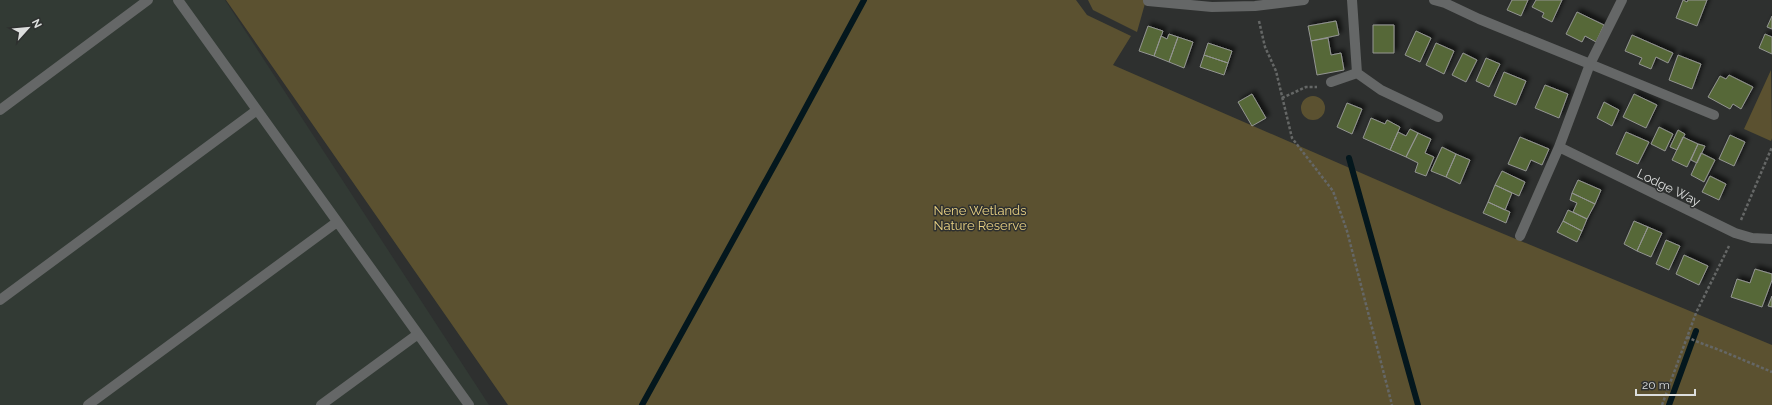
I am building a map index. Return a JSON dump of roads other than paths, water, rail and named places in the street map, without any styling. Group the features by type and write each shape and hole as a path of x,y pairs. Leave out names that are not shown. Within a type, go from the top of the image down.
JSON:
{"street":[{"path":"0,110 148,0"},
{"path":"178,0 469,405"},
{"path":"1148,1 1173,2 1212,7 1255,6 1304,0"},
{"path":"1352,0 1358,73 1381,90 1438,117"},
{"path":"1434,0 1445,1 1479,19 1714,115"},
{"path":"1520,236 1559,147 1590,64 1622,0"},
{"path":"1331,82 1358,73"},
{"path":"0,300 257,110"},
{"name":"Lodge Way","path":"1559,147 1735,233 1752,238 1772,239"},
{"path":"88,405 337,222"},
{"path":"321,405 418,334"}],"waterway":[{"path":"642,405 864,0"},
{"path":"1349,158 1418,405"},
{"path":"1669,405 1696,331"}],"park label":[{"name":"Nene Wetlands Nature Reserve","path":"980,218"}]}
